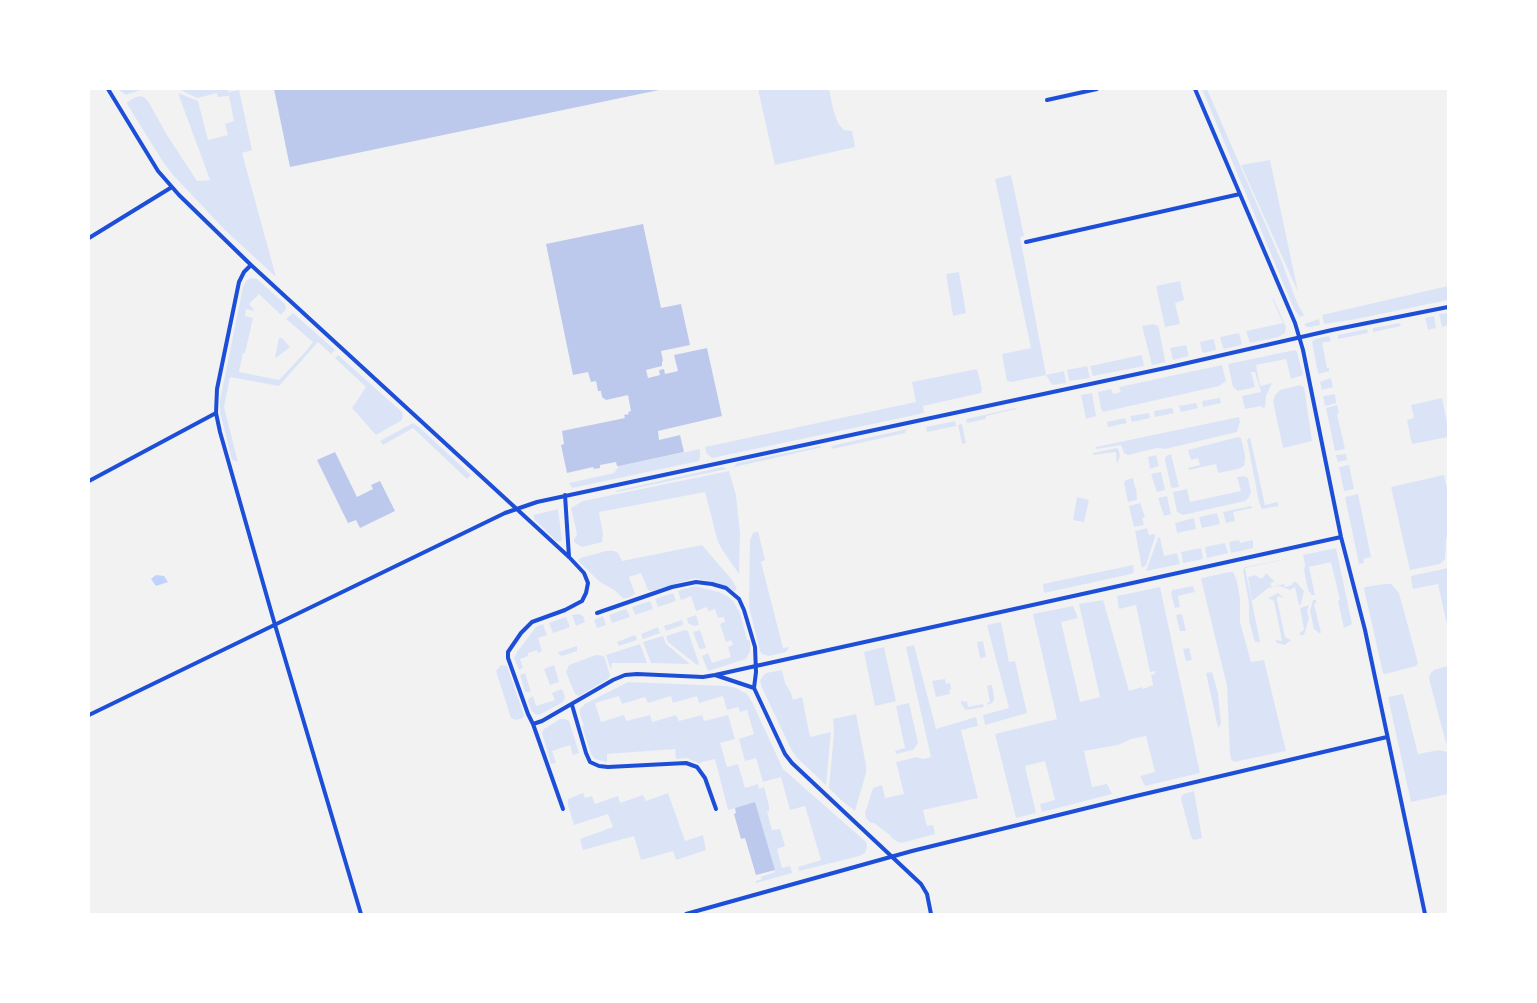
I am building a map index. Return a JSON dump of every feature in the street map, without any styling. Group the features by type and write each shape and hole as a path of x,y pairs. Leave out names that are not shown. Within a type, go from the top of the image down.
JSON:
{"street":[{"path":"108,89 158,171 172,187 250,265 516,508 569,557 584,573 588,583 586,593 582,601 565,610 532,622 521,633 508,652 509,663 533,724 563,809"},
{"path":"1047,100 1097,89"},
{"path":"1195,89 1295,323 1300,338 1341,537 1364,630 1425,914"},
{"path":"89,238 172,187"},
{"path":"1026,242 1240,194"},
{"path":"250,265 244,272 239,282 217,390 216,413 220,432 361,914"},
{"path":"89,715 516,508 565,495 1448,307"},
{"path":"89,481 216,413"},
{"path":"565,495 569,557"},
{"path":"533,724 542,721 613,680 625,675 715,675 1341,537"},
{"path":"598,613 686,584 703,582 726,588 739,599 744,610 755,647 756,666 754,688 780,746 789,760 922,884 925,889 931,914"},
{"path":"715,675 754,688"},
{"path":"572,705 573,715 590,762 599,766 608,767 686,763 697,767 705,778 716,809"},
{"path":"686,914 891,856 1136,796 1386,738"}],"shaded area":[{"path":"118,89 143,89 126,95"},
{"path":"178,89 227,89 228,92 239,90 252,150 242,153 276,277 226,231 174,176 163,162 127,104 127,102 136,97 141,96 145,98 197,181 210,180 178,93 198,101 208,140 228,135 225,124 234,121 229,96 218,97 217,93 197,98"},
{"path":"758,89 829,89 833,109 838,123 844,130 852,131 855,147 775,165"},
{"path":"1202,89 1207,89 1281,260 1298,305 1304,315 1300,317 1294,309"},
{"path":"1270,160 1298,292 1241,165"},
{"path":"1011,175 1024,236 1020,237 1046,375 1011,382 1007,381 1002,354 1031,348 995,179"},
{"path":"959,272 966,313 953,316 946,274"},
{"path":"251,278 257,279 285,304 286,309 281,315 259,294 249,304 255,311 246,309 245,316 253,318 239,372 279,380 307,350 313,342 286,319 293,313 335,350 331,354 318,342 279,386 230,377 224,407 238,462 232,460 220,412 220,400 243,287 246,281"},
{"path":"1180,281 1184,300 1175,303 1180,324 1165,327 1156,286"},
{"path":"1448,286 1448,300 1351,320 1324,324 1322,315"},
{"path":"1272,298 1286,327 1285,333 1278,337 1250,343 1246,331 1283,323"},
{"path":"1448,313 1448,325 1442,327 1439,314"},
{"path":"1434,316 1436,328 1428,330 1425,318"},
{"path":"1319,319 1320,325 1307,327 1304,324"},
{"path":"1400,323 1401,326 1373,332 1373,328"},
{"path":"1153,324 1158,326 1159,329 1165,362 1152,365 1142,326"},
{"path":"1367,329 1368,333 1338,339 1338,335"},
{"path":"1239,333 1242,343 1241,345 1223,348 1220,337"},
{"path":"1329,336 1331,341 1322,343 1327,368 1329,368 1329,371 1319,374 1312,342 1315,339"},
{"path":"279,338 282,338 290,347 276,358 275,357"},
{"path":"1214,339 1216,350 1204,353 1202,352 1200,342"},
{"path":"1186,345 1189,356 1173,360 1170,348"},
{"path":"1295,350 1297,352 1303,375 1291,379 1286,359 1256,365 1260,386 1272,383 1266,396 1265,407 1262,408 1262,406 1245,409 1242,396 1261,392 1255,372 1251,372 1255,387 1238,391 1233,387 1228,364"},
{"path":"338,355 402,412 402,420 376,435 352,408 366,387 335,358"},
{"path":"1142,355 1144,366 1093,376 1090,366"},
{"path":"1222,365 1226,381 1219,386 1103,412 1101,409 1098,392 1111,389 1113,394 1121,392 1119,387"},
{"path":"1087,366 1090,378 1069,380 1067,370"},
{"path":"977,369 982,389 981,393 923,406 924,413 712,458 707,454 705,447 916,402 912,382"},
{"path":"1064,371 1066,383 1052,385 1046,375"},
{"path":"1331,378 1333,387 1322,390 1320,382"},
{"path":"1300,385 1304,387 1312,441 1283,448 1273,401 1275,395 1280,390"},
{"path":"1092,393 1096,416 1086,419 1081,395"},
{"path":"1335,394 1336,403 1325,406 1323,396"},
{"path":"1220,398 1221,403 1203,407 1202,401"},
{"path":"1442,398 1448,427 1448,437 1412,444 1407,420 1414,418 1411,405"},
{"path":"1196,403 1198,408 1181,412 1179,406"},
{"path":"1337,405 1339,413 1337,414 1345,449 1335,451 1326,408"},
{"path":"1172,408 1174,413 1155,417 1154,411"},
{"path":"1016,409 986,416 986,419 967,423 966,419"},
{"path":"1149,413 1150,418 1132,422 1130,416"},
{"path":"1239,417 1240,422 1237,432 1165,449 1157,448 1128,455 1124,453 1121,445 1096,449 1096,447"},
{"path":"1125,418 1127,423 1108,427 1107,422"},
{"path":"955,421 956,426 927,432 926,427"},
{"path":"413,423 471,475 467,479 413,428 383,445 380,441"},
{"path":"962,424 966,443 962,444 958,425"},
{"path":"907,429 905,433 832,449 831,446"},
{"path":"1238,437 1241,438 1245,455 1244,466 1238,469 1218,473 1216,464 1189,470 1188,468 1200,465 1198,458 1191,460 1188,450"},
{"path":"1250,437 1265,505 1278,502 1278,506 1262,509 1259,502 1247,440"},
{"path":"820,446 823,447 734,467 737,463"},
{"path":"1117,448 1120,456 1117,464 1116,452 1093,455 1093,453"},
{"path":"700,449 699,461 572,488 569,483 614,473 619,466"},
{"path":"1171,454 1179,487 1173,488 1171,487 1165,460 1166,456"},
{"path":"1346,454 1347,460 1338,462 1336,455"},
{"path":"1156,455 1159,466 1150,469 1148,457"},
{"path":"1349,465 1354,489 1344,491 1339,467"},
{"path":"722,467 727,469 617,492 615,491"},
{"path":"729,471 736,495 740,533 739,574 718,542 705,492 599,512 603,534 602,542 582,547 574,542 577,534 571,508 583,501"},
{"path":"1161,472 1165,490 1157,492 1151,474"},
{"path":"1444,475 1448,492 1448,535 1446,539 1445,559 1440,564 1410,570 1391,487"},
{"path":"1243,476 1248,478 1251,492 1245,501 1183,515 1177,512 1173,492 1187,489 1190,502 1241,491 1237,477"},
{"path":"1133,478 1135,488 1136,487 1137,500 1128,502 1124,483 1126,480"},
{"path":"1358,494 1371,557 1363,559 1364,563 1359,564 1345,497"},
{"path":"1167,496 1171,514 1164,516 1158,498"},
{"path":"1077,497 1089,500 1084,522 1073,520"},
{"path":"1140,503 1145,517 1142,518 1144,525 1134,527 1129,506"},
{"path":"1251,506 1252,508 1233,512 1235,521 1226,523 1223,512"},
{"path":"558,509 562,540 559,542 556,541 534,519 534,515"},
{"path":"1217,513 1220,524 1202,528 1199,517"},
{"path":"1194,518 1196,529 1177,533 1175,523"},
{"path":"1147,528 1149,535 1155,534 1155,537 1146,565 1142,568 1135,531"},
{"path":"758,531 765,560 761,562 783,648 789,647 786,652 769,656 762,654 760,651 749,607 750,540 753,533"},
{"path":"1160,537 1164,556 1177,553 1180,564 1146,571 1158,538"},
{"path":"1239,540 1240,543 1253,540 1253,548 1231,553 1229,542"},
{"path":"1225,543 1228,553 1207,558 1205,547"},
{"path":"702,545 732,580 737,589 735,591 717,583 695,578 652,591 648,590 641,573 629,577 635,594 628,598 623,598 614,590 600,582 578,561 580,558 606,551 614,551 618,553 622,561"},
{"path":"1201,548 1203,559 1183,563 1181,552"},
{"path":"1336,548 1352,624 1344,628 1338,601 1340,600 1331,562 1309,567 1315,595 1312,595 1308,590 1304,570 1305,565 1303,555"},
{"path":"1300,556 1245,568 1260,642 1255,642 1249,621 1249,603 1243,570 1245,567"},
{"path":"1133,565 1134,572 1131,574 1044,593 1043,584"},
{"path":"1448,568 1448,629 1438,584 1413,589 1411,576"},
{"path":"1233,572 1237,581 1240,599 1240,622 1251,662 1264,660 1286,751 1234,762 1231,759 1230,754 1227,686 1201,579"},
{"path":"1266,573 1274,581 1270,584 1272,587 1284,584 1285,587 1292,585 1293,582 1296,582 1304,591 1301,604 1299,605 1295,587 1290,590 1280,586 1268,588 1252,601 1248,577 1256,575 1259,578 1263,578"},
{"path":"1391,584 1399,593 1418,663 1416,666 1385,674 1383,673 1364,589 1365,587"},
{"path":"695,586 719,592 733,601 740,613 747,640 750,641 750,651 746,659 708,671 702,656 708,653 712,663 731,657 728,647 733,645 731,640 726,642 720,624 725,622 724,617 718,618 715,609 708,611 707,607 696,611 691,596 681,600 678,591"},
{"path":"1193,586 1195,592 1178,596 1180,607 1175,608 1171,594 1172,590"},
{"path":"1160,587 1200,773 1145,786 1140,776 1155,772 1146,736 1131,739 1118,745 1084,751 1092,787 1107,784 1112,794 1042,812 1040,804 1055,800 1045,761 1025,766 1036,813 1016,818 995,734 1057,719 1033,614 1073,606 1078,618 1061,622 1080,702 1100,697 1079,604 1103,600 1129,691 1142,687 1143,689 1153,685 1151,675 1155,674 1155,671 1150,672 1136,605 1119,609 1117,596"},
{"path":"673,593 676,601 658,607 655,599"},
{"path":"1278,593 1283,597 1278,596 1277,599 1285,637 1291,640 1285,645 1277,643 1275,640 1282,641 1274,601 1268,598"},
{"path":"1313,600 1316,600 1316,603 1314,604 1321,633 1314,629 1310,611"},
{"path":"650,601 653,609 635,615 632,607"},
{"path":"1309,605 1307,611 1309,618 1304,635 1300,635 1299,634 1304,629 1300,608"},
{"path":"626,609 630,617 612,623 609,615"},
{"path":"579,614 583,616 585,622 576,626 572,615"},
{"path":"1182,614 1186,631 1180,631 1176,615"},
{"path":"696,615 699,625 693,626 688,623 687,618"},
{"path":"603,616 606,625 597,628 594,620"},
{"path":"566,617 570,627 553,633 549,623"},
{"path":"682,620 683,625 666,631 664,626"},
{"path":"1001,622 1009,662 1015,661 1027,713 985,725 983,715 1009,708 987,625"},
{"path":"543,624 547,635 538,638 542,651 538,653 537,650 528,653 528,656 520,659 523,668 519,670 514,658 517,652 536,627"},
{"path":"658,627 660,633 643,639 641,634"},
{"path":"685,630 688,631 699,664 697,665 668,642 666,636"},
{"path":"700,630 706,648 701,649 699,648 693,632"},
{"path":"635,635 637,640 619,646 617,642"},
{"path":"663,636 666,644 690,664 651,663 643,642"},
{"path":"983,641 986,657 980,658 977,642"},
{"path":"640,644 647,663 612,663 611,670 606,655"},
{"path":"914,645 936,729 976,717 978,726 961,730 978,798 923,810 927,826 933,825 935,834 901,843 896,841 874,823 871,823 866,818 865,813 873,788 882,785 885,798 904,794 896,762 917,757 923,759 931,757 906,647"},
{"path":"577,646 577,651 562,656 558,652"},
{"path":"884,647 896,701 875,706 864,652"},
{"path":"1189,648 1192,660 1186,661 1183,649"},
{"path":"596,655 604,656 610,675 608,679 579,696 575,694 566,672 569,665"},
{"path":"501,665 507,666 524,715 523,718 516,720 511,718 496,671"},
{"path":"554,665 559,682 550,685 544,669"},
{"path":"1448,666 1448,744 1446,743 1429,679 1430,674 1434,670"},
{"path":"782,670 785,683 793,700 802,697 810,737 831,732 826,785 797,758 791,749 762,688 760,681 766,673"},
{"path":"1212,672 1218,693 1221,724 1218,728 1206,673"},
{"path":"525,673 531,692 525,692 520,675"},
{"path":"945,679 946,684 950,683 950,694 936,697 932,681"},
{"path":"628,682 727,686 736,688 747,694 783,769 866,842 867,847 865,853 859,856 799,871 798,867 821,860 805,806 790,810 781,777 763,782 756,758 745,761 739,739 754,734 747,710 740,712 738,707 727,710 723,696 699,703 697,696 673,703 671,696 648,703 645,697 622,704 619,696 595,703 601,722 624,715 626,721 650,715 652,722 676,715 679,721 702,715 704,721 728,715 735,739 720,743 727,767 738,764 745,788 758,784 759,789 764,787 769,806 769,811 767,812 772,830 780,829 785,846 777,849 782,868 790,866 792,873 756,883 756,881 762,879 761,877 775,872 755,803 728,810 715,759 702,762 700,764 687,758 676,759 675,749 607,754 607,762 595,759 591,754 582,726 584,726 580,715 580,709 585,704"},
{"path":"992,685 994,700 988,705 987,703 990,702 987,686"},
{"path":"562,689 565,697 563,702 539,715 535,714 531,710 528,701 529,698 533,696 536,706 555,700 552,693"},
{"path":"1403,694 1418,754 1439,750 1448,752 1448,794 1411,802 1388,697"},
{"path":"963,700 963,702 967,701 968,707 983,704 984,707 966,710 961,704 961,701"},
{"path":"909,703 918,743 913,750 896,754 895,751 905,748 896,706"},
{"path":"856,714 866,765 866,773 855,811 829,788 834,732 833,719"},
{"path":"560,719 569,721 579,753 573,755 570,745 552,751 556,763 551,764 542,733 544,729"},
{"path":"1194,791 1202,838 1194,840 1191,837 1181,799 1182,795"},
{"path":"583,793 585,798 592,796 595,804 618,796 620,803 643,795 646,801 668,793 685,841 703,835 706,850 676,860 673,851 641,860 634,836 583,850 580,839 613,827 608,814 574,825 568,805 568,799"}],"water":[{"path":"156,575 164,576 168,582 156,586 151,579"}],"building":[{"path":"274,89 659,89 659,90 290,167"},
{"path":"643,224 661,308 681,304 690,345 661,351 663,361 662,366 646,370 648,378 660,375 659,370 664,369 665,374 678,371 674,355 707,348 722,416 658,431 659,440 680,435 684,452 619,466 617,466 616,462 600,465 600,468 594,469 593,467 567,473 561,445 564,444 562,431 625,418 624,415 629,414 628,412 631,411 628,395 606,400 602,397 601,391 598,391 596,381 591,382 588,372 573,375 546,244"},
{"path":"335,452 357,497 373,489 371,485 380,481 395,511 360,528 356,520 348,523 317,460"},
{"path":"755,802 775,870 756,875 745,838 741,839 734,814 736,813 735,808"}]}
